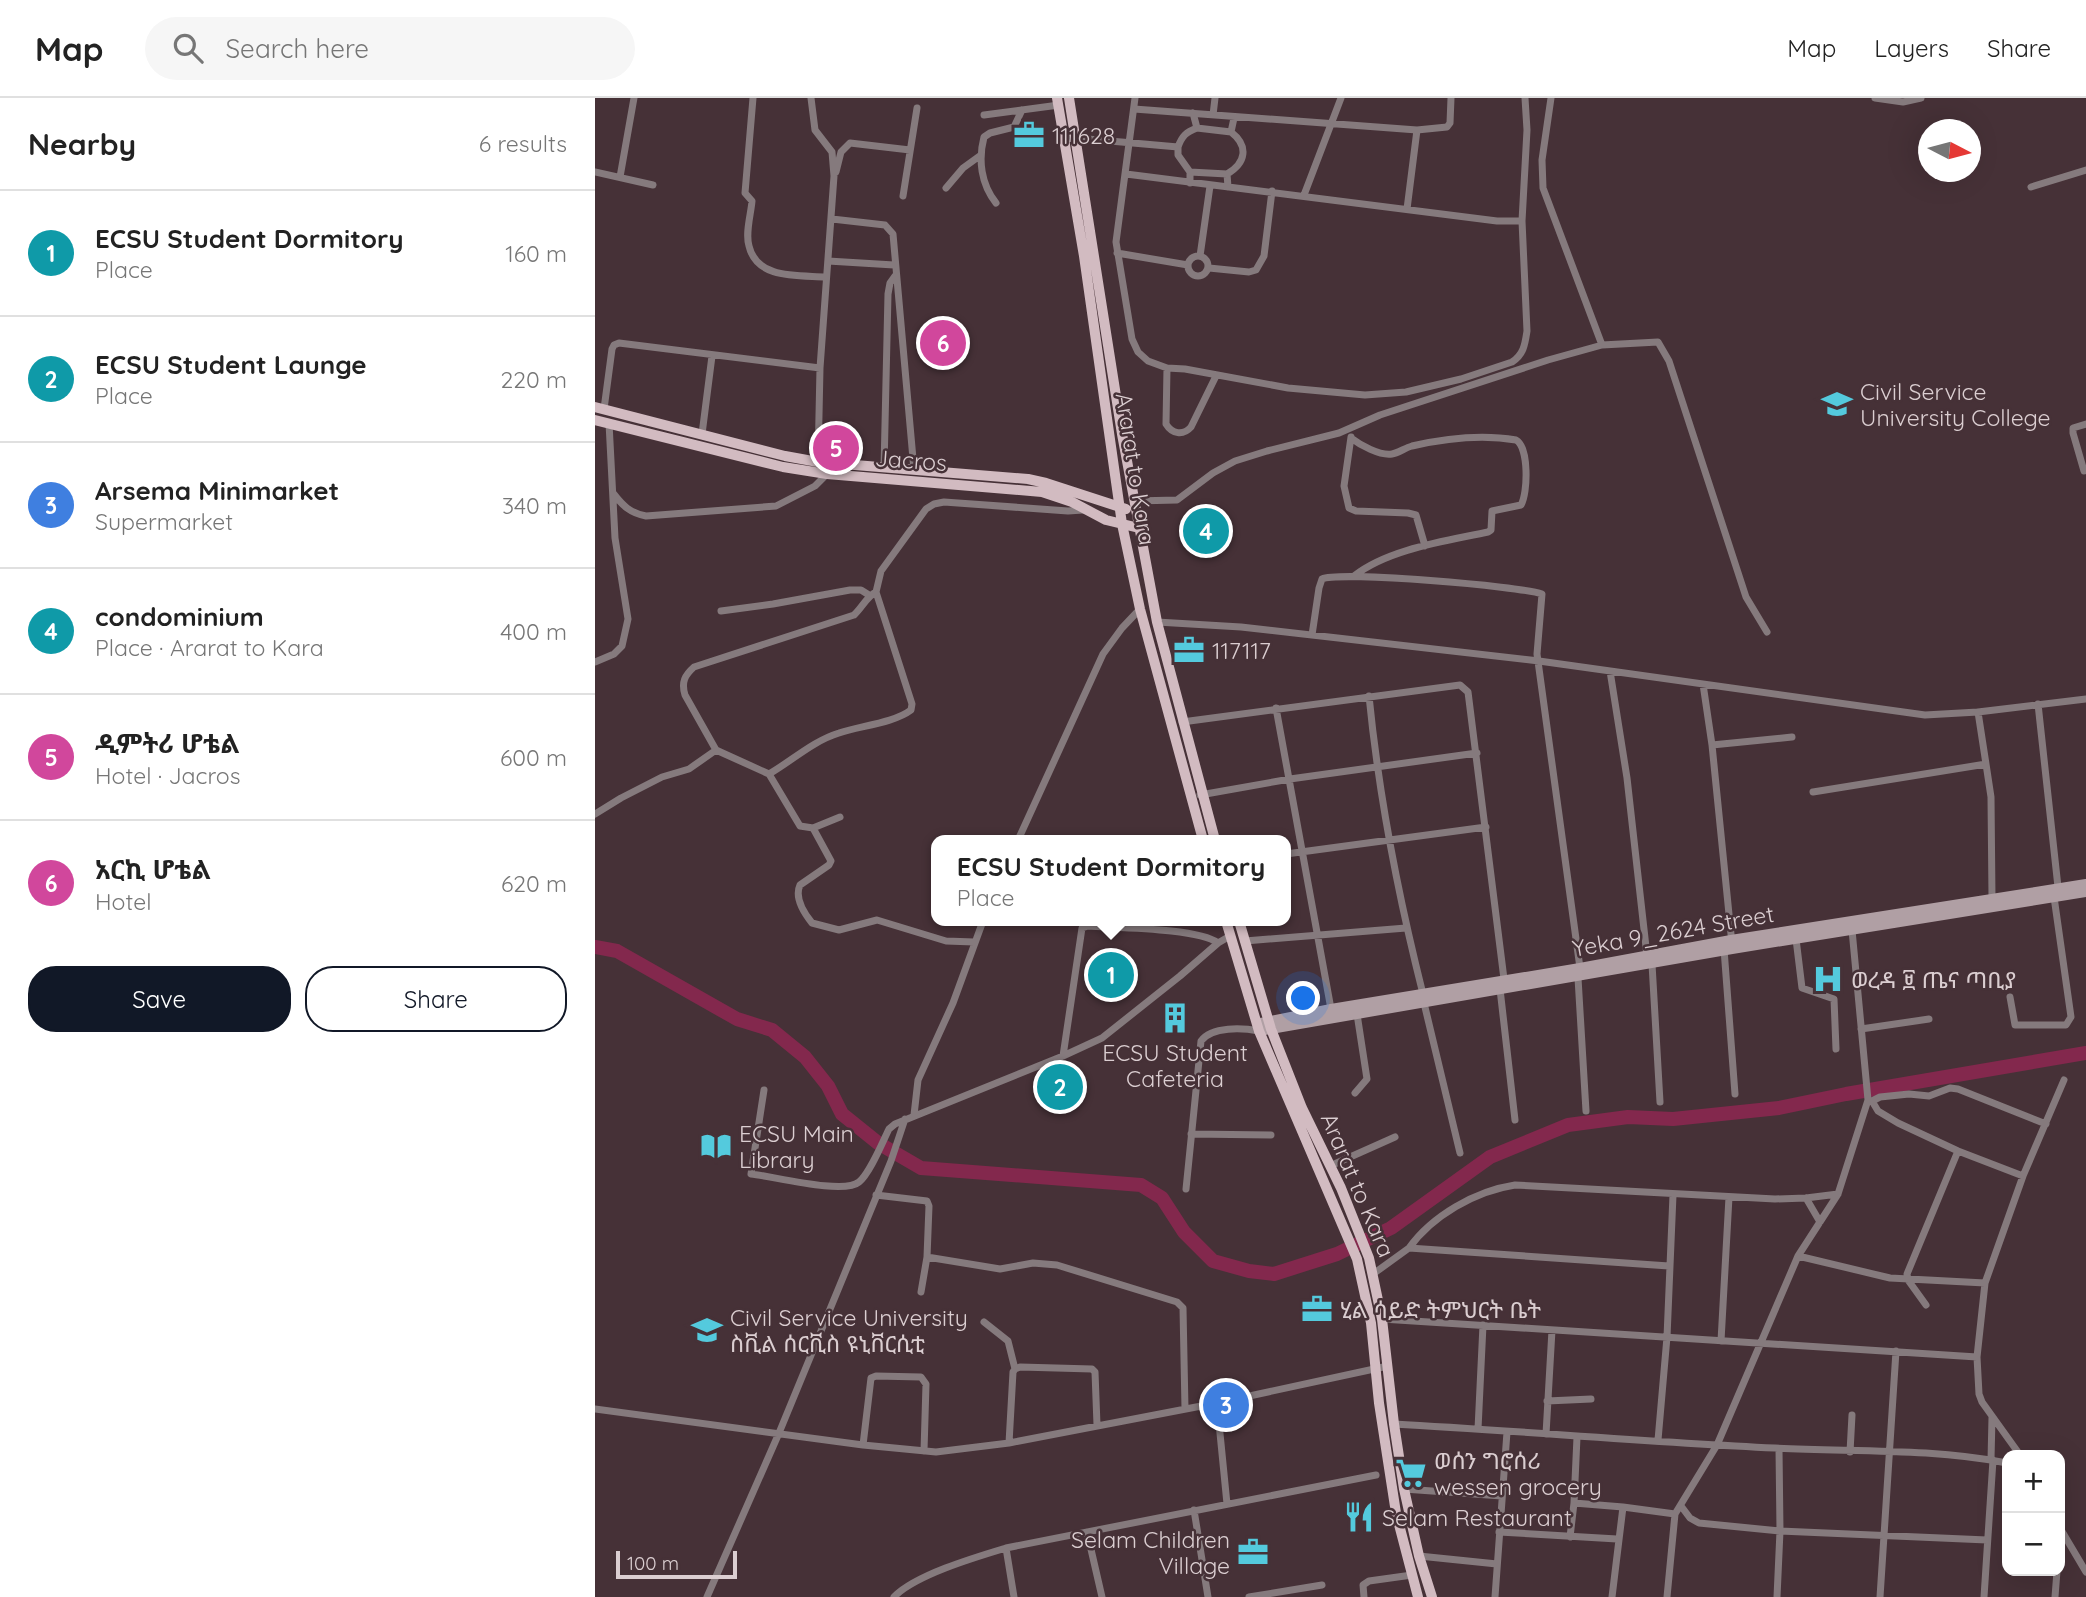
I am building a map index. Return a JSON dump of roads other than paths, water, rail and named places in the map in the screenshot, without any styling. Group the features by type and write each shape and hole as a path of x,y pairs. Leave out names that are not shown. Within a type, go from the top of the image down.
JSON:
{"main road":[{"name":"Ararat to Kara","path":"1069,98 1070,139 1122,524 1140,609 1196,796 1213,835"},
{"name":"Ararat to Kara","path":"1058,102 1070,139 1139,528 1157,622 1182,722 1202,835"},
{"name":"Jacros","path":"600,408 702,434 784,462 818,462 1046,483 1121,508 1135,506"},
{"name":"Jacros","path":"595,420 827,474 1020,489 1056,496 1084,510 1139,528"},
{"name":"Yeka 9_2624 Street","path":"1264,1026 1357,1014 1502,984 1579,973 1992,898 2086,884"},
{"name":"Yeka 9_2624 Street","path":"1728,945 1796,939 2086,892"},
{"name":"Ararat to Kara","path":"1227,926 1297,1110 1355,1237 1369,1258 1382,1367 1404,1489 1419,1556 1432,1597"},
{"name":"Ararat to Kara","path":"1240,926 1264,1026"},
{"name":"Yeka 9_2624 Street","path":"1302,1019 1331,1009 1424,998"},
{"name":"Ararat to Kara","path":"1297,1110 1330,1166 1355,1237 1357,1259 1371,1281 1382,1319 1379,1403 1396,1513 1418,1597"}],"street":[{"path":"620,177 634,98"},
{"path":"753,98 745,193 753,201 749,246 762,267 773,273 826,277"},
{"path":"811,98 815,130 832,152 834,176 820,368 818,462"},
{"path":"1135,98 1126,174 1116,227 1117,253 1132,339 1138,352 1148,361 1167,368 1288,388 1365,395 1386,394 1461,379 1512,362 1519,357 1525,346 1525,98"},
{"path":"1213,115 1215,98"},
{"path":"1304,195 1341,98"},
{"path":"1134,109 1417,130 1447,127 1450,123 1451,98"},
{"path":"1551,98 1542,160 1543,188 1602,345"},
{"path":"1875,98 1903,102 1921,98"},
{"path":"984,115 1058,102"},
{"path":"903,196 916,108"},
{"path":"996,203 990,195 980,168 984,137 1014,127 1022,110"},
{"path":"1193,114 1197,128"},
{"path":"1231,132 1234,118"},
{"path":"1190,172 1227,174 1242,162 1243,145 1231,132 1197,128 1188,131 1181,137 1178,155 1190,172 1190,183"},
{"path":"1407,209 1417,130"},
{"path":"1070,139 1178,147"},
{"path":"834,176 841,152 849,143 910,150"},
{"path":"946,188 963,168 981,155"},
{"path":"2031,187 2086,170"},
{"path":"595,172 653,185"},
{"path":"1126,174 1497,221 1523,221"},
{"path":"1227,174 1227,187"},
{"path":"1200,256 1210,186"},
{"path":"1209,268 1248,272 1256,270 1264,256 1272,191"},
{"path":"832,219 884,225 893,234 914,470"},
{"path":"1117,253 1188,265"},
{"path":"1200,256 1208,263 1209,268 1206,273 1196,277 1192,275 1188,265 1190,260 1200,256"},
{"path":"828,261 894,265"},
{"path":"884,468 888,295 895,275"},
{"path":"1135,506 1177,500 1213,473 1235,461 1266,451 1350,434 1380,415 1444,394 1602,345 1658,342 1669,361 1746,597 1767,632"},
{"path":"600,408 614,345 619,343 820,368"},
{"path":"702,434 712,356"},
{"path":"887,359 903,358"},
{"path":"1167,368 1166,424 1169,429 1180,434 1191,427 1216,376"},
{"path":"595,662 614,654 622,646 627,626 615,538 609,423"},
{"path":"2084,471 2073,429 2086,424"},
{"path":"1350,434 1344,486 1349,508 1356,511 1416,515 1425,546"},
{"path":"1350,434 1375,450 1393,454 1408,447 1443,439 1479,436 1522,443 1526,489 1521,505 1492,511 1491,530 1488,532 1425,546 1380,561 1354,576"},
{"path":"613,493 633,513 646,516 776,506 815,486 827,474"},
{"path":"840,817 813,828 800,826 769,774 716,750 685,695 683,686 686,674 694,667 854,615 872,594 881,571 921,514 935,504 1084,510"},
{"path":"1312,635 1319,588 1322,579 1329,576 1468,584 1540,593 1542,597 1537,643 1579,973 1586,1111"},
{"path":"720,611 850,590 872,594"},
{"path":"769,774 801,755 814,743 911,710 912,704 872,594"},
{"path":"1020,835 1103,654 1140,609"},
{"path":"1157,622 1241,627 1539,661 1925,715 1978,712 2086,699"},
{"path":"1610,671 1627,778 1650,960 1660,1102"},
{"path":"1703,684 1712,745 1728,945 1735,1094"},
{"path":"1182,722 1369,696 1461,685 1465,687 1468,692 1486,827 1514,1120"},
{"path":"1369,696 1376,766 1388,839 1459,1153"},
{"path":"2038,704 2058,887"},
{"path":"1276,708 1331,1009"},
{"path":"1978,712 1991,797 1992,898"},
{"path":"1712,745 1791,737"},
{"path":"595,814 662,777 689,769 716,750"},
{"path":"1196,796 1290,779 1476,753"},
{"path":"1813,792 1986,764"},
{"path":"1291,853 1486,827"},
{"path":"813,828 831,861 797,890 797,896 812,923 839,930 877,920 938,939 974,942"},
{"path":"2010,997 2015,1025 2069,1023 2071,1017 2054,897"},
{"path":"914,1115 918,1080 953,1003 981,926"},
{"path":"1063,1056 1082,928 1088,926 1203,935 1218,943"},
{"path":"1245,941 1406,928"},
{"path":"1667,1597 1675,1514 1717,1445 1798,1256 1838,1194 1869,1098 1852,930"},
{"path":"764,1090 751,1174 812,1185 851,1186 862,1180 889,1129 914,1115 1102,1038 1230,936"},
{"path":"1796,939 1804,990 1834,999 1836,1049"},
{"path":"1355,1093 1367,1079 1357,1014"},
{"path":"1861,1029 1929,1019"},
{"path":"1186,1188 1201,1041 1205,1035 1264,1026"},
{"path":"2016,1450 1979,1394 1977,1357 1985,1283 2023,1177 2064,1080"},
{"path":"1869,1098 1901,1095 1929,1097 1951,1088 1958,1089 2046,1124"},
{"path":"1869,1098 1883,1115 1958,1151 2023,1177"},
{"path":"707,1597 779,1433 891,1161 905,1119"},
{"path":"1191,1134 1271,1135"},
{"path":"1330,1166 1395,1137"},
{"path":"1926,1305 1908,1280 1909,1265 1958,1151"},
{"path":"1371,1281 1435,1222 1464,1203 1508,1186 1729,1197 1807,1198 1838,1194"},
{"path":"876,1195 927,1201 927,1257 921,1292"},
{"path":"1658,1440 1667,1337 1673,1195"},
{"path":"1721,1341 1729,1197"},
{"path":"1807,1198 1821,1222"},
{"path":"1409,1248 1669,1266"},
{"path":"1798,1256 1890,1278 1985,1283"},
{"path":"927,1257 1000,1269 1033,1264 1057,1265 1177,1302 1183,1308 1185,1409"},
{"path":"1382,1319 1977,1357"},
{"path":"984,1322 1008,1341 1015,1369 1009,1443"},
{"path":"1478,1429 1483,1325"},
{"path":"1546,1434 1552,1330"},
{"path":"1880,1597 1896,1351"},
{"path":"595,1409 863,1445 936,1452 1009,1443 1217,1403 1382,1367"},
{"path":"1015,1369 1093,1369 1097,1425"},
{"path":"863,1445 871,1378 921,1377 926,1384 923,1451"},
{"path":"1547,1401 1591,1399"},
{"path":"1217,1403 1227,1504"},
{"path":"1850,1452 1852,1415"},
{"path":"1984,1597 1992,1416"},
{"path":"1394,1424 1780,1449 1890,1451 2002,1462"},
{"path":"1495,1597 1507,1432"},
{"path":"1570,1537 1577,1437"},
{"path":"1777,1597 1780,1449"},
{"path":"894,1597 904,1588 952,1566 1006,1548 1376,1475"},
{"path":"1404,1489 1502,1496"},
{"path":"1574,1503 1675,1514"},
{"path":"1681,1506 1690,1518 1699,1523 1780,1531 1987,1540"},
{"path":"1612,1597 1623,1507"},
{"path":"1193,1510 1208,1597"},
{"path":"1087,1532 1102,1597"},
{"path":"1499,1532 1618,1539"},
{"path":"2065,1536 2086,1572"},
{"path":"1006,1548 1014,1597"},
{"path":"1419,1556 1497,1564"},
{"path":"1364,1597 1363,1584 1369,1581 1412,1575"},
{"path":"2055,1597 2057,1576"},
{"path":"1249,1597 1322,1585"}],"waterway":[{"path":"595,947 617,951 737,1019 772,1030 805,1057 828,1086 842,1114 878,1143 921,1168 1141,1185 1162,1198 1184,1232 1213,1261 1249,1271 1274,1274 1337,1254 1391,1228 1490,1157 1568,1125 1628,1117 1673,1119 1779,1108 2086,1053"}],"place":[{"name":"111628","path":"1029,135"},
{"name":"አርኪ ሆቴል","path":"943,343"},
{"name":"Civil Service University College","path":"1837,404"},
{"name":"ዲምትሪ ሆቴል","path":"836,448"},
{"name":"condominium","path":"1206,531"},
{"name":"117117","path":"1189,650"},
{"name":"ECSU Student Dormitory","path":"1111,975"},
{"name":"ወረዳ ፱ ጤና ጣቢያ","path":"1828,979"},
{"name":"ECSU Student Cafeteria","path":"1175,1018"},
{"name":"ECSU Student Launge","path":"1060,1087"},
{"name":"ECSU Main Library","path":"716,1146"},
{"name":"ሂል ሳይድ ትምህርት ቤት","path":"1317,1309"},
{"name":"Civil Service University ስቪል ሰርቪስ ዩኒቨርሲቲ","path":"707,1330"},
{"name":"Arsema Minimarket","path":"1226,1405"},
{"name":"ወሰን ግሮሰሪ wessen grocery","path":"1411,1473"},
{"name":"Selam Restaurant","path":"1359,1517"},
{"name":"Selam Children Village","path":"1253,1552"}]}
